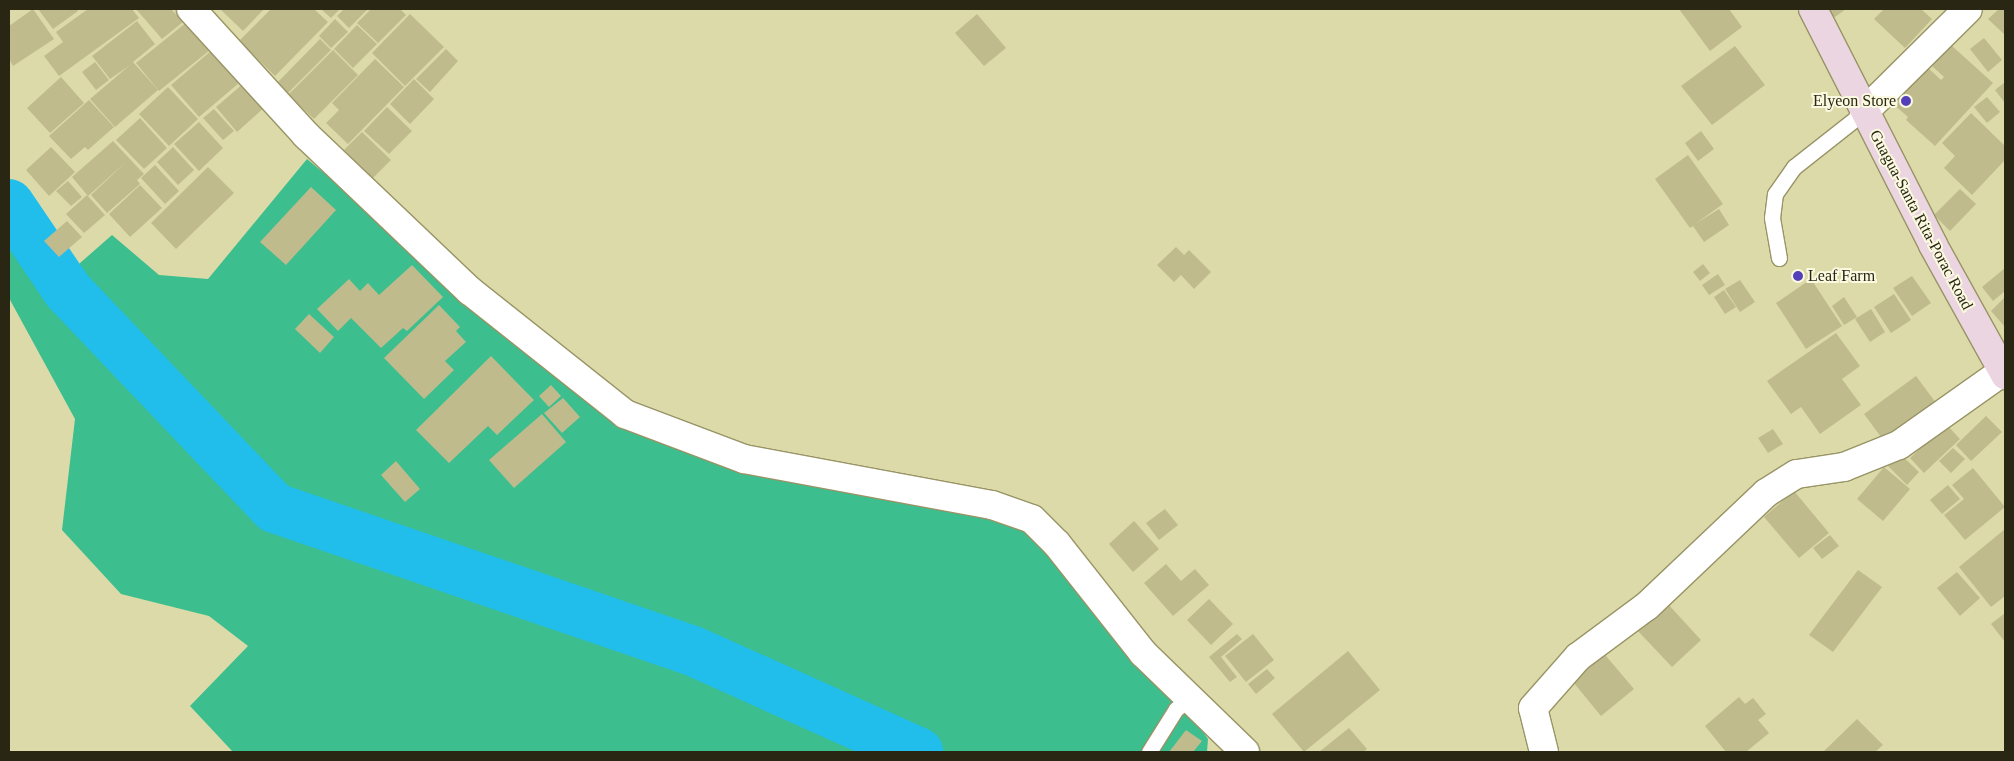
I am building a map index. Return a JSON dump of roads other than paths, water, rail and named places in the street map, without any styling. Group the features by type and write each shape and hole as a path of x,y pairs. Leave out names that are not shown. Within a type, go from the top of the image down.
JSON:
{"main road":[{"name":"Guagua-Santa Rita-Porac Road","path":"1813,9 1933,244 2005,372"}],"street":[{"path":"191,9 306,136 470,291 626,414 744,459 992,505 1032,519 1057,544 1144,653 1245,752"},
{"path":"1864,112 1968,9"},
{"path":"1544,752 1533,708 1578,657 1647,606 1766,493 1797,474 1844,467 1899,445 2005,372"}],"lane":[{"path":"1779,258 1772,218 1775,194 1794,168 1864,112"},
{"path":"1150,752 1176,709 1190,698"}],"waterway":[{"path":"9,204 68,291 275,508 693,651 918,752"}],"place":[{"name":"Elyeon Store","path":"1906,101"},
{"name":"Leaf Farm","path":"1798,276"}]}
